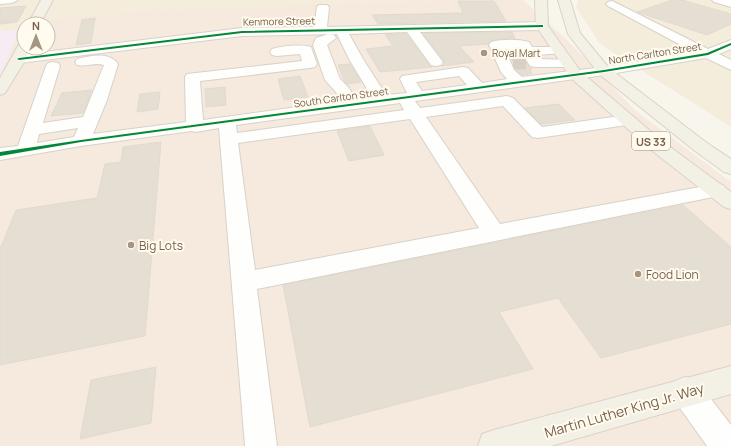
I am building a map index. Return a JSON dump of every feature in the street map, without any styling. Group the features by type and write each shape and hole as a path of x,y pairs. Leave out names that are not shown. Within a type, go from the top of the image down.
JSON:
{"main road":[{"path":"38,16 47,0"},
{"path":"541,0 546,31"},
{"name":"US 33","path":"564,0 574,34 604,71 700,147 731,168"},
{"name":"US 33","path":"546,31 571,69 656,145 723,196"},
{"path":"4,83 19,56"},
{"name":"Martin Luther King Jr. Way","path":"494,446 528,442 632,408 731,380"}],"street":[{"path":"0,1 12,0"},
{"path":"718,0 731,4"},
{"path":"612,4 731,66"},
{"path":"320,30 324,7"},
{"name":"Kenmore Street","path":"56,50 242,32 320,30 343,33 368,29 460,28 507,31 546,31"},
{"path":"368,29 378,44"},
{"path":"386,29 396,40"},
{"path":"411,29 441,67"},
{"path":"350,106 343,91 333,80 320,45 321,41 343,33 382,101"},
{"name":"North Carlton Street","path":"604,71 708,54 731,44"},
{"path":"496,45 524,45 528,57 536,67 529,72 508,64 496,45"},
{"path":"277,52 306,50 310,64 328,103"},
{"path":"528,57 558,50"},
{"path":"528,57 571,69"},
{"path":"4,83 53,66 106,60 111,64 99,100 81,141"},
{"path":"195,127 192,77 310,64"},
{"name":"South Carlton Street","path":"0,154 81,141 195,127 228,131 328,103 350,106 382,101 413,103 478,88 508,64 604,71"},
{"path":"29,137 53,66"},
{"path":"478,88 463,71 441,67 407,79 413,103 494,233"},
{"path":"261,446 228,131 413,103 507,101 538,133 627,120"},
{"path":"29,137 90,121"},
{"name":"South Carlton Street","path":"0,145 10,147 29,137 81,141"},
{"path":"244,282 494,233 723,196"},
{"path":"686,392 727,446 731,445"}],"shaded area":[{"path":"0,0 444,0 168,9 56,22 56,16 16,16 16,31 0,30"},
{"path":"444,0 523,0 569,42 636,111 731,182 731,446 0,446 0,75 16,38 16,56 56,56 56,19 168,9"},
{"path":"578,0 731,0 731,127 600,44 576,7"},
{"path":"0,30 16,31 16,38 0,75"}],"building":[{"path":"672,0 682,0 731,14 731,24 707,35 637,12"},
{"path":"458,1 494,1 506,21 378,24 372,15 463,13"},
{"path":"26,6 20,16 16,16 16,22 0,24 0,8"},
{"path":"95,18 91,43 76,45 82,20"},
{"path":"512,32 515,38 491,41 488,44 459,46 474,62 442,66 444,61 423,33"},
{"path":"385,34 406,34 432,67 380,72 366,49 393,46"},
{"path":"507,50 513,50 516,55 522,56 532,69 530,69 532,73 522,75 518,72"},
{"path":"350,64 361,82 347,84 345,82 338,65"},
{"path":"300,76 308,97 284,100 278,79"},
{"path":"225,87 226,105 206,107 205,89"},
{"path":"92,90 83,113 51,116 62,93"},
{"path":"160,92 158,109 137,112 140,94"},
{"path":"559,104 575,120 541,124 525,108"},
{"path":"370,126 384,155 349,161 337,131"},
{"path":"161,142 145,336 0,365 0,249 16,210 97,198 105,164 121,162 123,147"},
{"path":"683,205 731,247 731,324 601,358 558,298 499,312 533,369 310,427 283,285"},
{"path":"156,367 151,423 80,439 91,380"}],"tunnel":[{"path":"513,63 529,63"}],"cycle path":[{"path":"19,59 242,32 542,26"},
{"path":"0,154 81,141 604,71 708,54 731,44"}],"place":[{"name":"Royal Mart","path":"484,53"},
{"name":"Big Lots","path":"131,245"},
{"name":"Food Lion","path":"638,274"}]}
